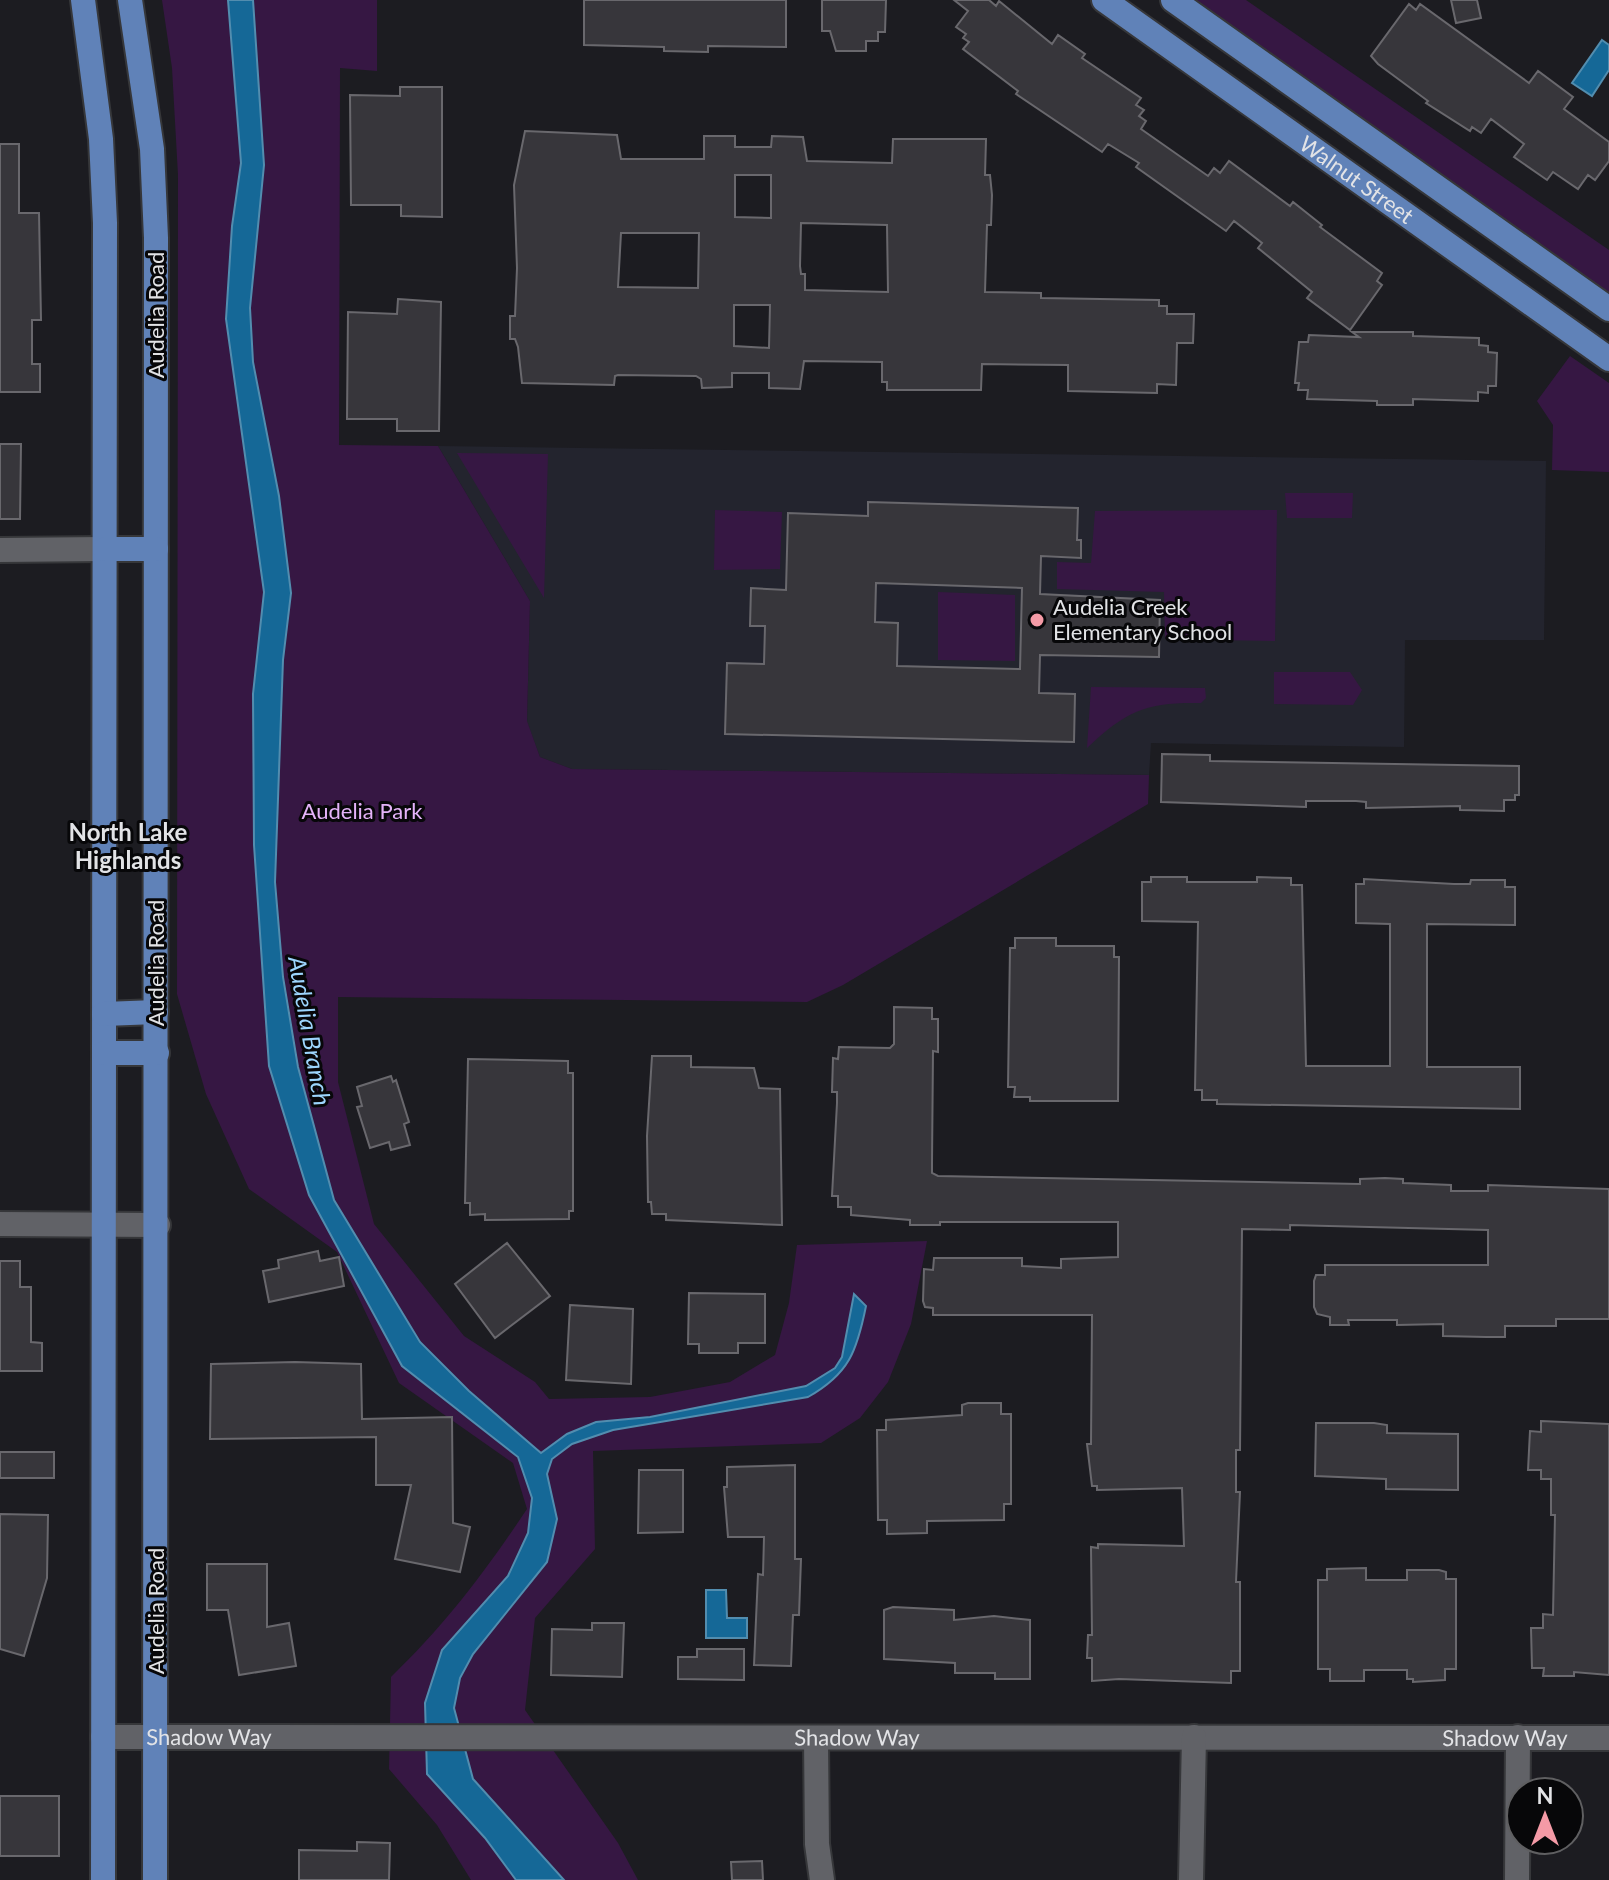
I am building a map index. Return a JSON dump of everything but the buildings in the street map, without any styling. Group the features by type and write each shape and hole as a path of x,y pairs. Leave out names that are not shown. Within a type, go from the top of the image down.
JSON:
{"main road":[{"path":"83,0 101,139 105,223 103,1880"},
{"name":"Audelia Road","path":"130,0 152,149 156,238 158,1225 155,1880"},
{"name":"Walnut Street","path":"1104,0 1609,359"},
{"name":"Walnut Street","path":"1173,0 1609,309"},
{"path":"1564,327 1588,294"},
{"path":"105,549 156,549"},
{"path":"104,1014 156,1012"},
{"path":"104,1053 157,1053"}],"street":[{"path":"0,550 105,549"},
{"path":"0,1224 158,1225"},
{"name":"Shadow Way","path":"103,1737 1609,1738"},
{"path":"1191,1880 1194,1737"},
{"path":"1517,1880 1518,1737"},
{"path":"816,1738 817,1844 822,1880"}],"shaded area":[{"name":"Audelia Creek Elementary School","path":"438,446 1546,461 1544,640 1405,640 1404,747 1151,743 1149,775 572,769 540,757 527,722 530,601"}],"green space":[{"name":"Audelia Park","path":"162,0 377,0 377,71 340,68 339,445 438,446 530,601 527,721 540,757 572,769 1149,775 1148,804 843,985 807,1002 338,997 338,1082 374,1224 464,1336 535,1382 549,1399 650,1397 730,1382 775,1355 789,1303 797,1245 927,1241 911,1324 888,1382 860,1418 821,1443 593,1451 595,1549 535,1618 525,1710 618,1843 638,1880 471,1880 437,1825 389,1769 391,1677 464,1597 527,1509 513,1463 399,1383 337,1252 249,1189 206,1094 177,994 178,175 172,68"},
{"path":"1194,0 1246,0 1609,250 1609,294"},
{"path":"1570,356 1609,383 1609,472 1552,470 1553,425 1537,401"},
{"path":"457,453 548,454 544,598"},
{"path":"1285,493 1353,493 1352,518 1287,518"},
{"path":"715,510 782,512 780,569 714,570"},
{"path":"1277,510 1275,641 1165,639 1164,592 1057,589 1057,562 1091,563 1095,511"},
{"path":"938,592 1015,595 1015,661 938,660"},
{"path":"1274,672 1350,672 1362,690 1353,705 1274,704"},
{"path":"1091,687 1205,688 1206,698 1201,703 1166,704 1139,711 1114,725 1087,748"}],"water":[{"path":"228,0 253,0 264,165 250,308 253,362 279,496 291,593 283,660 275,882 283,977 298,1067 334,1200 420,1342 469,1391 541,1453 567,1434 596,1422 650,1417 806,1386 835,1368 842,1357 854,1294 866,1306 855,1349 849,1360 833,1379 808,1397 613,1430 572,1444 552,1459 547,1474 557,1519 547,1562 473,1654 460,1678 454,1708 473,1779 564,1880 516,1880 485,1838 427,1774 425,1703 442,1650 508,1576 528,1533 532,1498 518,1457 402,1366 309,1195 269,1066 254,845 253,694 264,592 226,319 232,226 241,163"},
{"path":"1602,40 1609,45 1609,70 1592,96 1572,83"},
{"path":"706,1590 726,1590 727,1618 747,1618 747,1638 706,1638"}],"place":[{"name":"Audelia Creek Elementary School","path":"1037,620"}],"district":[{"name":"North Lake Highlands","path":"128,847"}],"water label":[{"name":"Audelia Branch","path":"309,1031"}]}
